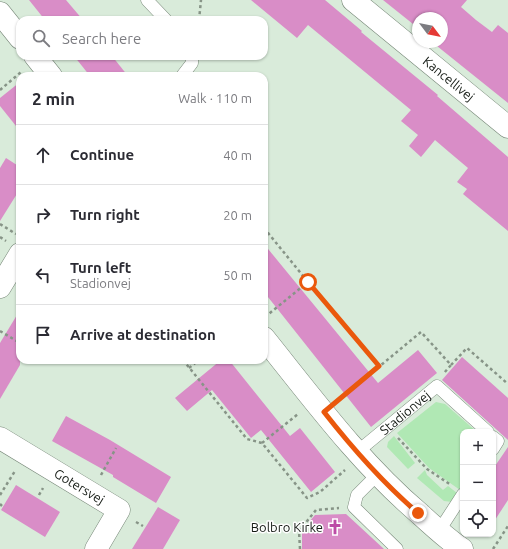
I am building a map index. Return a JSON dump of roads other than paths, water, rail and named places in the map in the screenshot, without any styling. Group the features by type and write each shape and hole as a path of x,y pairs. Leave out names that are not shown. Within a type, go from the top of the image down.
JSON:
{"street":[{"name":"Kancellivej","path":"353,0 508,127"},
{"path":"0,13 16,33"},
{"path":"38,60 48,72"},
{"path":"0,287 16,261"},
{"path":"268,343 358,454 398,496 459,548"},
{"name":"Gotersvej","path":"0,438 119,510 96,549"}],"lane":[{"path":"147,0 162,16"},
{"path":"185,72 192,63 192,60"},
{"name":"Stadionvej","path":"358,454 388,426 437,386 485,429"},
{"path":"377,474 357,495 354,507 397,549"},
{"path":"439,531 460,499"}],"place":[{"name":"Bolbro Kirke","path":"335,527"}]}
